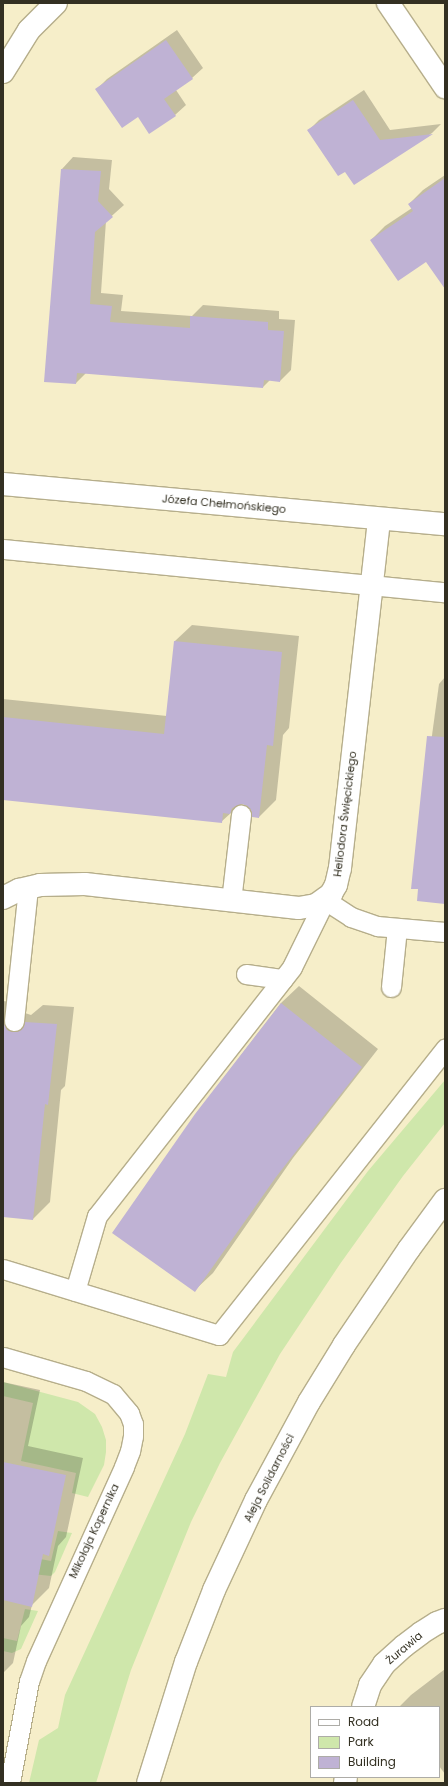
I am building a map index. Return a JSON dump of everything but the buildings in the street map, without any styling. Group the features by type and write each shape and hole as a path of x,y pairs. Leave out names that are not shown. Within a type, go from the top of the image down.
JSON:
{"street":[{"path":"3,72 29,30 56,3"},
{"path":"388,3 445,87"},
{"name":"Józefa Chełmońskiego","path":"3,484 445,524"},
{"name":"Heliodora Święcickiego","path":"325,900 331,894 339,876 379,519"},
{"path":"3,898 28,888 60,883 85,884 299,908 308,908 325,900"},
{"name":"Aleja Solidarności","path":"148,1783 186,1662 214,1590 256,1500 309,1402 357,1325 409,1249 445,1200"},
{"name":"Żurawia","path":"363,1706 370,1685 384,1664 421,1633 445,1620"}],"lane":[{"path":"3,549 445,592"},
{"path":"231,901 240,815"},
{"path":"14,1021 28,888"},
{"path":"75,1291 97,1216 292,967 325,900 351,917 377,926 445,932"},
{"path":"392,987 397,928"},
{"path":"246,974 283,979"},
{"path":"3,1269 219,1336 445,1049"},
{"name":"Mikołaja Kopernika","path":"3,1357 100,1386 113,1394 129,1413 133,1424 133,1436 130,1451 36,1661 29,1681 10,1745 10,1783"}],"green space":[{"path":"445,1080 445,1123 403,1176 340,1264 280,1354 220,1463 191,1522 131,1670 96,1783 29,1783 39,1740 58,1728 65,1695 185,1434 208,1374 226,1377 233,1352 368,1171"},
{"path":"3,1382 78,1402 95,1414 102,1427 106,1440 106,1452 104,1465 88,1497 72,1493 76,1473 21,1461 33,1403 3,1396"},
{"path":"58,1531 72,1533 55,1572 51,1576 32,1574 35,1558 51,1561"},
{"path":"25,1609 38,1611 21,1649 12,1653 3,1651 3,1638 17,1641"}]}
